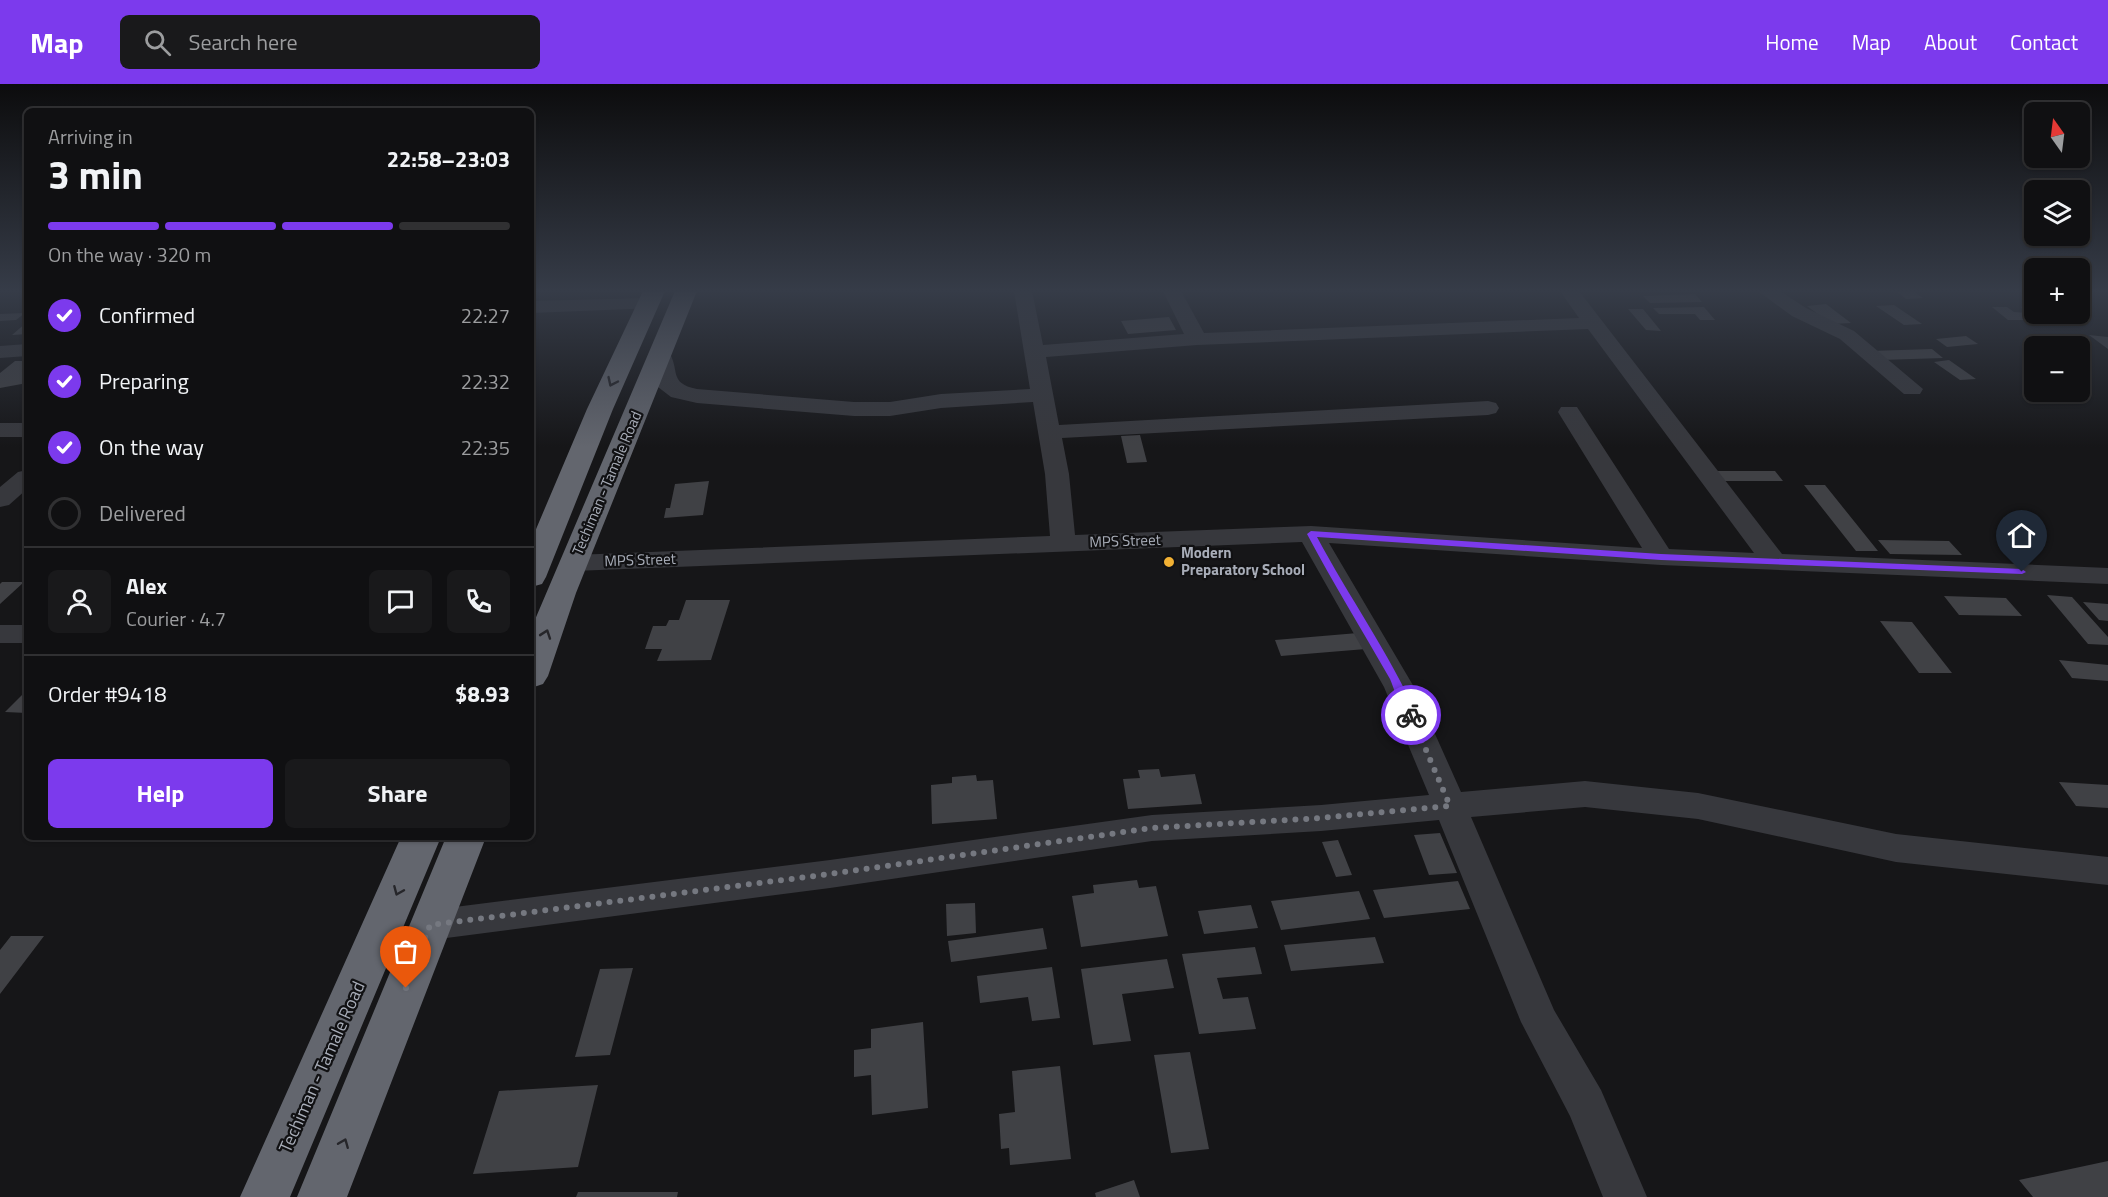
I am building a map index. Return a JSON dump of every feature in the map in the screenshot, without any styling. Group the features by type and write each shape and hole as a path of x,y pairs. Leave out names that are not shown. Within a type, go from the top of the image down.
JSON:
{"highway":[{"path":"534,570 596,419 631,343"},
{"name":"Techiman - Tamale Road","path":"534,668 574,563 665,343"},
{"name":"Techiman - Tamale Road","path":"265,1197 420,840"},
{"path":"322,1197 465,840"}],"street":[{"path":"1033,343 1050,432 1063,543"},
{"path":"1035,352 1148,343"},
{"path":"1610,343 1774,562"},
{"path":"1857,343 1912,389"},
{"path":"0,352 24,350"},
{"path":"661,355 666,382 679,392 697,396 866,409 1042,395"},
{"path":"1050,432 1488,408"},
{"path":"1569,412 1661,557"},
{"path":"0,430 24,430"},
{"path":"0,500 24,480"},
{"path":"1311,534 1344,596 1363,622 1400,689 1540,1022 1586,1104 1625,1197"},
{"name":"MPS Street","path":"574,563 1311,534 1661,557 2108,576"},
{"path":"0,634 24,634"},
{"path":"430,925 830,874 1152,828 1321,818 1585,794 1698,806 1896,848 2108,871"}],"building":[{"path":"1941,343 1978,344 1947,347"},
{"path":"2100,343 2108,343 2108,349"},
{"path":"1932,349 1943,358 1880,360 1870,351"},
{"path":"1949,360 1976,379 1960,380 1934,362"},
{"path":"15,361 24,361 24,384 0,388 0,373"},
{"path":"1140,435 1147,462 1127,463 1121,436"},
{"path":"1710,471 1775,471 1783,481 1717,481"},
{"path":"709,481 703,515 664,518 666,508 670,508 675,484"},
{"path":"1804,485 1825,485 1878,551 1856,551"},
{"path":"1878,540 1949,541 1962,555 1890,554"},
{"path":"2,582 24,582 0,604 0,584"},
{"path":"2047,595 2072,597 2108,637 2108,645 2088,644"},
{"path":"1944,596 2006,598 2022,616 1959,615"},
{"path":"686,600 730,600 711,660 657,661 662,649 645,649 653,626 666,626 669,620 679,620"},
{"path":"2083,602 2108,604 2108,621 2099,620"},
{"path":"1880,621 1912,622 1952,673 1919,673"},
{"path":"1358,633 1366,649 1281,656 1275,640"},
{"path":"2059,660 2108,665 2108,681 2072,678"},
{"path":"24,693 24,713 5,712"},
{"path":"1159,769 1161,777 1195,774 1202,804 1128,809 1123,779 1140,778 1138,770"},
{"path":"976,775 977,781 993,780 997,819 932,824 931,785 952,783 952,777"},
{"path":"2059,782 2108,785 2108,808 2076,806"},
{"path":"1440,833 1457,873 1429,875 1414,835"},
{"path":"1338,840 1352,875 1336,877 1322,842"},
{"path":"1137,880 1139,888 1156,886 1168,936 1081,947 1072,896 1094,893 1093,885"},
{"path":"1458,881 1470,909 1384,918 1373,890"},
{"path":"1359,891 1370,919 1281,930 1271,901"},
{"path":"975,903 976,933 947,936 946,904"},
{"path":"1251,905 1258,928 1204,934 1198,911"},
{"path":"1043,928 1047,949 951,962 948,941"},
{"path":"11,936 44,936 0,994 0,950"},
{"path":"1375,937 1384,963 1291,971 1284,945"},
{"path":"1255,947 1262,974 1217,978 1223,999 1248,997 1256,1029 1199,1034 1182,954"},
{"path":"1167,959 1174,988 1122,994 1131,1041 1093,1045 1081,969"},
{"path":"1052,967 1060,1018 1032,1021 1028,997 980,1003 977,976"},
{"path":"633,968 610,1055 575,1057 600,969"},
{"path":"923,1022 928,1108 872,1115 871,1075 854,1077 854,1050 871,1048 871,1029"},
{"path":"1190,1052 1209,1149 1171,1153 1154,1055"},
{"path":"1060,1066 1071,1159 1010,1165 1009,1148 1001,1149 999,1114 1015,1112 1012,1071"},
{"path":"598,1085 578,1167 473,1174 499,1091"},
{"path":"2108,1161 2108,1197 2033,1197 2019,1180"},
{"path":"1134,1180 1140,1197 1096,1197 1095,1193"},
{"path":"578,1192 678,1192 677,1197 576,1197"}],"way so far":[{"path":"406,988 430,925 830,874 1152,828 1321,818 1450,806 1411,715"}],"place":[{"name":"Modern Preparatory School","path":"1169,562"}],"route":[{"path":"1411,715 1400,689 1363,622 1344,596 1311,534 1661,557 2022,572"}]}
